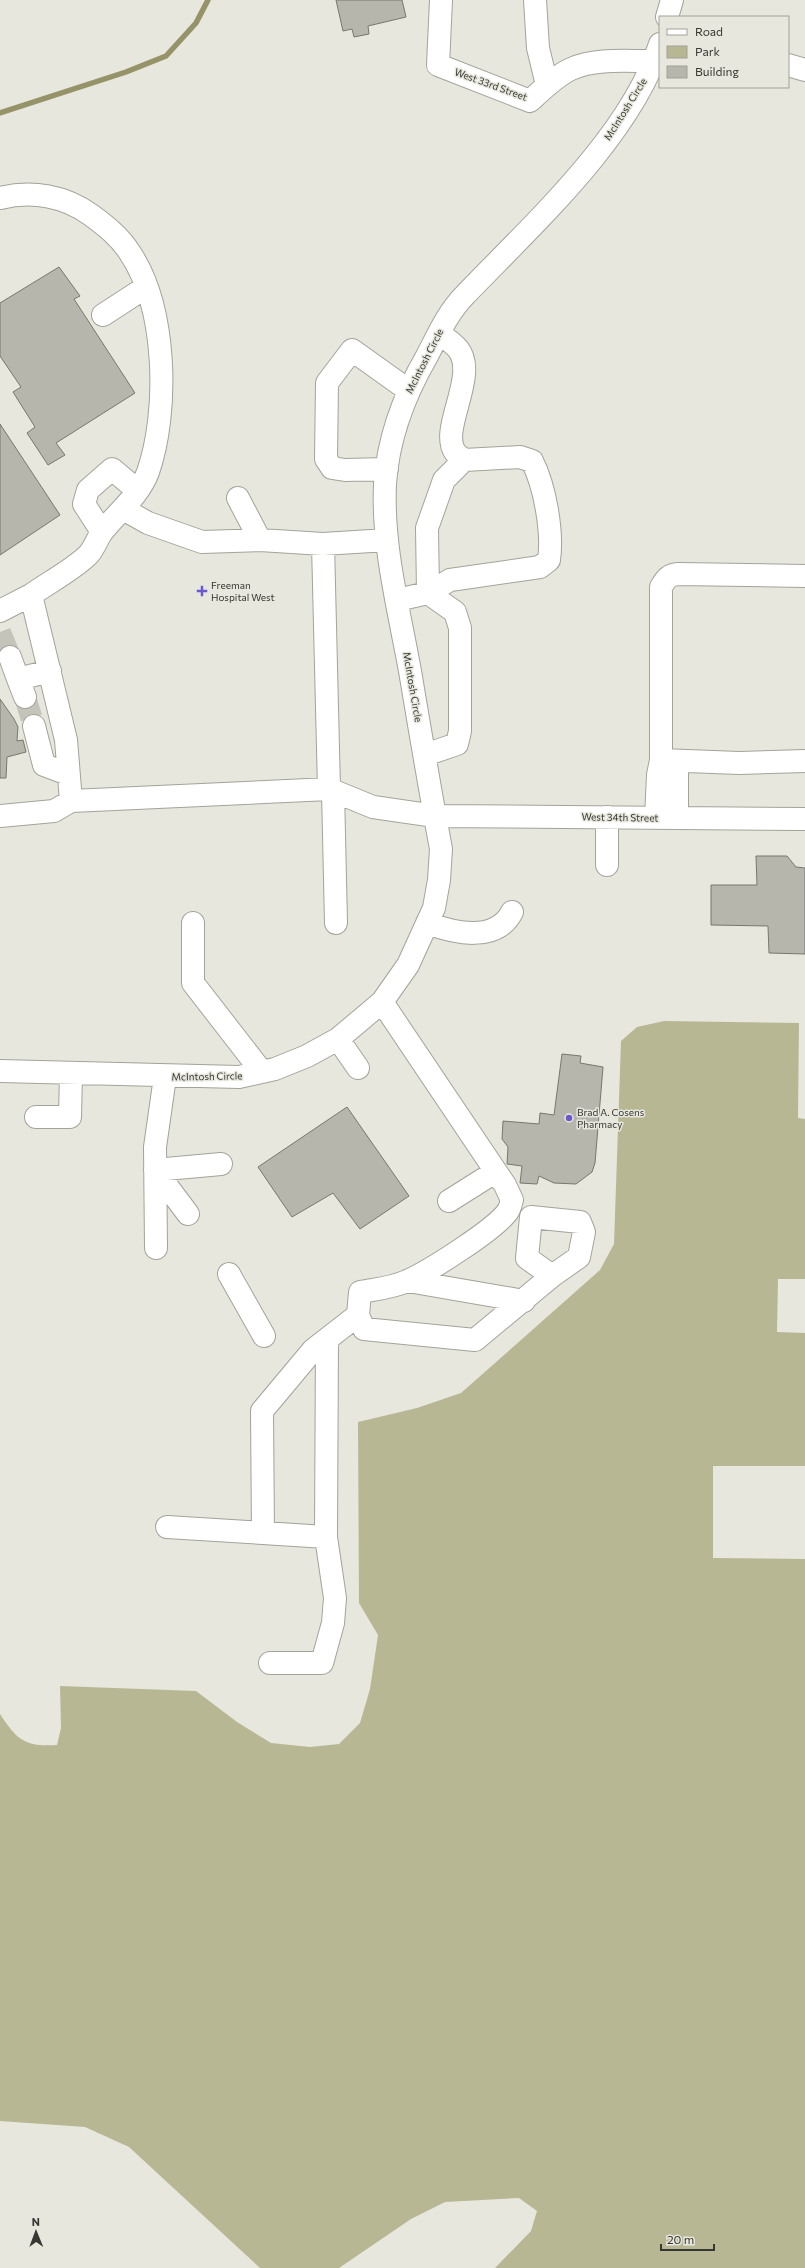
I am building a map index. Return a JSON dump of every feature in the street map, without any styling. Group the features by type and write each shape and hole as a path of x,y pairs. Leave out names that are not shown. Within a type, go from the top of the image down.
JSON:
{"street":[{"name":"West 33rd Street","path":"441,0 438,65 530,101 547,85 572,69 607,61 658,55"},
{"path":"535,0 538,48 547,85"},
{"path":"667,16 672,0"},
{"name":"McIntosh Circle","path":"0,1071 165,1077 240,1077 275,1069 307,1056 338,1039 382,1002 408,965 434,908 440,872 441,849 387,540 385,507 387,469 390,449 408,390 439,333 463,296 492,269 570,184 609,137 658,55"},
{"path":"789,65 805,70"},
{"path":"0,198 29,194 76,204 116,234 130,253 141,272 154,312 160,356 160,418 147,473 137,490 123,509 102,532 88,555 31,595 0,611"},
{"path":"103,315 146,287"},
{"path":"397,600 428,593 450,580 540,567 549,560 551,545 540,476 532,461 520,457 464,460 454,452 451,438 461,395 464,366 459,350 439,333"},
{"path":"387,469 345,470 332,468 326,459 327,383 352,350 408,390"},
{"path":"428,593 427,528 444,480 464,460"},
{"path":"102,532 84,504 88,490 112,469 137,490"},
{"path":"238,498 260,540"},
{"path":"123,509 154,526 202,542 260,540 323,544 387,540"},
{"path":"323,544 336,923"},
{"path":"666,818 669,760 661,587 670,575 678,574 805,576"},
{"path":"424,755 457,744 460,731 460,628 455,612 428,593"},
{"path":"31,595 66,740 71,801"},
{"path":"10,657 21,688 50,671"},
{"path":"34,726 44,765 68,774"},
{"path":"669,760 739,763 805,761"},
{"path":"1,815 54,811 71,801 331,790"},
{"name":"West 34th Street","path":"331,790 372,807 435,816 805,819"},
{"path":"607,817 607,866"},
{"path":"427,923 446,930 484,933 499,928 507,922 512,912"},
{"path":"192,923 193,983 262,1072"},
{"path":"382,1002 505,1185 512,1200 508,1211 489,1229 466,1246 408,1281 384,1288 360,1292 358,1315 364,1329 475,1340 524,1301 552,1276"},
{"path":"338,1039 358,1068"},
{"path":"36,1117 70,1117 71,1073"},
{"path":"156,1248 155,1170 158,1118 165,1077"},
{"path":"155,1170 221,1164"},
{"path":"155,1170 188,1214"},
{"path":"449,1201 495,1172"},
{"path":"229,1274 264,1336"},
{"path":"408,1281 524,1301"},
{"path":"263,1534 262,1411 313,1350 358,1315"},
{"path":"270,1663 322,1663 333,1623 334,1598 326,1537 327,1339"},
{"path":"168,1527 326,1537"}],"green space":[{"path":"664,1021 799,1023 798,1118 805,1119 805,1279 778,1279 777,1332 805,1333 805,1466 713,1466 713,1558 805,1559 805,2268 495,2268 531,2231 537,2211 519,2198 445,2202 411,2219 339,2268 260,2268 129,2147 85,2127 0,2121 0,1714 17,1736 29,1743 37,1745 57,1745 61,1728 60,1686 196,1691 237,1722 271,1743 310,1747 339,1744 360,1723 370,1689 378,1635 359,1603 358,1422 417,1408 461,1393 600,1270 614,1244 621,1041 637,1027"}],"building":[{"path":"336,0 402,0 406,17 368,26 369,34 354,37 352,29 343,31"},
{"path":"59,267 80,296 74,299 135,393 56,443 65,455 48,465 27,433 35,427 13,392 21,387 0,356 0,303"},
{"path":"0,424 60,515 0,555"},
{"path":"0,699 18,727 17,741 23,740 26,752 7,757 6,778 0,778"},
{"path":"756,856 787,856 796,867 805,868 805,954 769,953 768,926 711,925 711,885 757,885"},
{"name":"Brad A. Cosens Pharmacy","path":"562,1054 581,1056 580,1063 603,1067 595,1163 592,1172 576,1184 554,1183 539,1176 537,1184 520,1183 522,1166 507,1164 508,1147 502,1139 503,1121 539,1124 540,1113 554,1115"},
{"path":"347,1107 409,1196 360,1229 333,1193 292,1217 258,1167"}],"waterway":[{"path":"0,113 126,72 166,56 196,23 208,0"}],"tunnel":[{"path":"0,632 10,657"},
{"path":"25,697 34,726"}],"place":[{"name":"Freeman Hospital West","path":"202,591"},
{"name":"Brad A. Cosens Pharmacy","path":"569,1118"}]}
